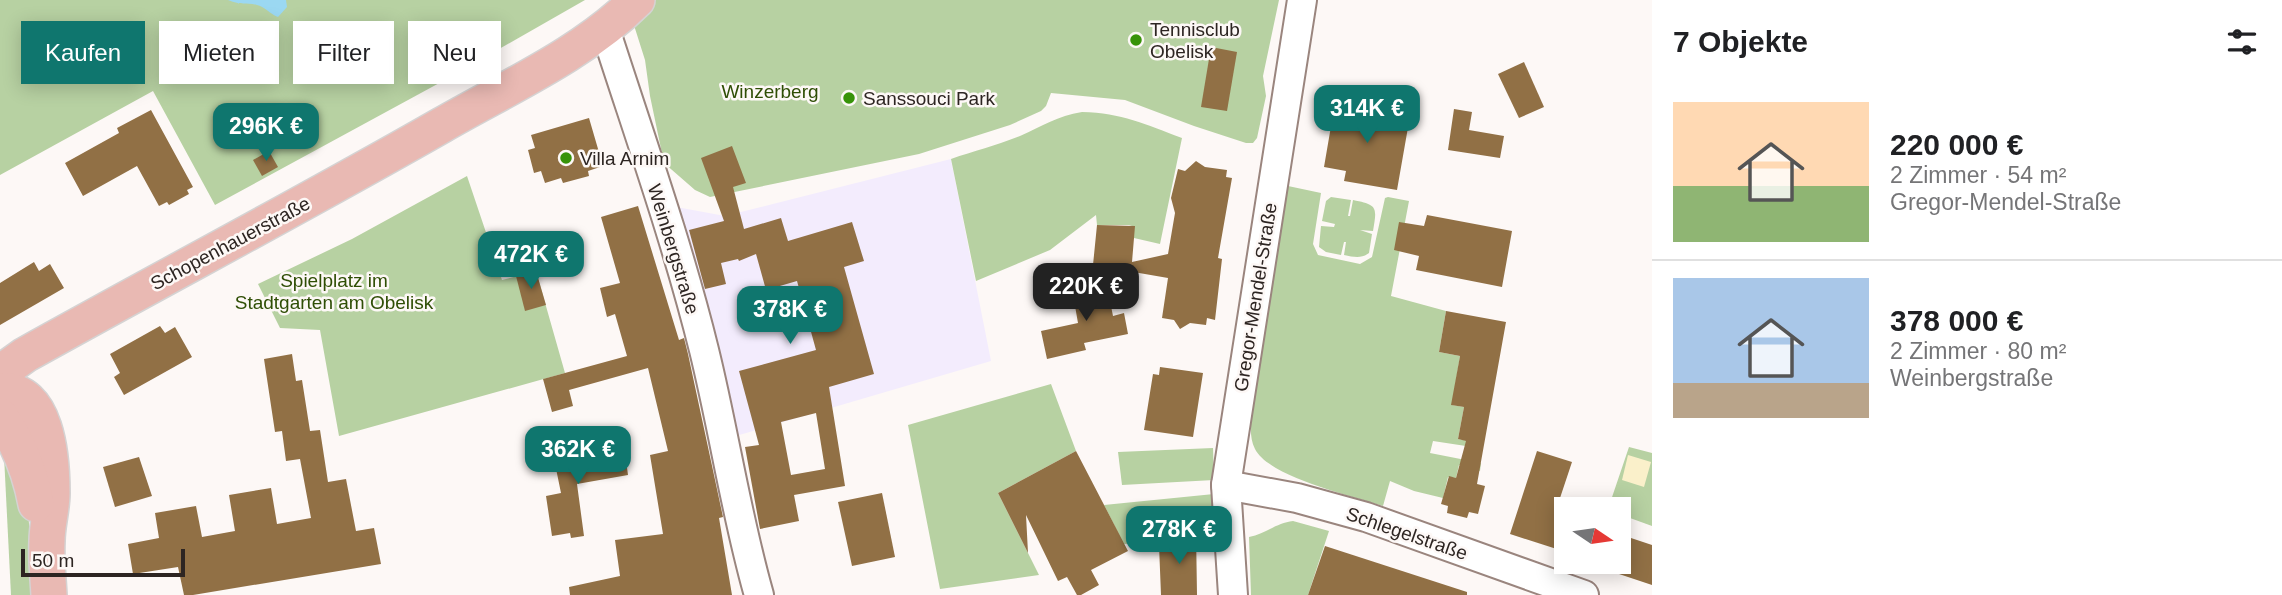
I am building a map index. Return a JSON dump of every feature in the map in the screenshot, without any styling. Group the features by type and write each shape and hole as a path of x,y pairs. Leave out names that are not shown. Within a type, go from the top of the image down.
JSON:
{"main road":[{"name":"Schopenhauerstraße","path":"0,373 25,355 367,168 562,57 605,29 637,0"},
{"path":"0,391 19,393 29,398 37,408 50,459 52,494 47,541 49,595"},
{"path":"0,416 19,446 31,474 38,514 47,541"}],"street":[{"name":"Gregor-Mendel-Straße","path":"1233,595 1226,485 1302,0"},
{"name":"Weinbergstraße","path":"605,29 704,347 745,547 759,595"},
{"name":"Schlegelstraße","path":"1226,485 1297,498 1366,517 1584,595"}],"shaded area":[{"path":"951,159 991,361 736,436 671,206 725,216"}],"green space":[{"path":"0,0 585,0 501,48 501,21 408,21 408,84 437,84 215,205 153,91 0,175"},
{"name":"Winzerberg","path":"626,0 1279,0 1263,76 1266,96 1257,138 1253,143 1194,126 1125,100 1051,93 1041,111 1010,125 919,154 710,197 695,190 664,163 645,60"},
{"path":"1082,112 1121,117 1182,138 1160,244 1134,238 1132,226 1129,225 1097,225 1096,215 1050,250 976,281 951,159"},
{"name":"Spielplatz im Stadtgarten am Obelisk","path":"467,176 502,280 536,271 565,373 339,436 320,330 280,328 258,284 352,239"},
{"path":"1288,186 1321,193 1313,244 1318,255 1360,264 1372,257 1385,198 1409,201 1391,296 1446,311 1439,352 1460,356 1452,405 1464,407 1458,439 1480,443 1479,448 1433,441 1430,453 1481,463 1480,471 1459,465 1456,478 1448,477 1443,498 1414,491 1390,481 1383,506 1293,477 1263,459 1255,449 1251,435 1252,412"},
{"path":"1331,197 1351,200 1348,216 1353,200 1374,208 1373,231 1360,230 1372,234 1369,253 1366,255 1344,255 1346,242 1341,255 1326,252 1319,247 1321,226 1334,227 1335,224 1322,221 1326,201"},
{"path":"1051,384 1076,451 998,493 1039,575 940,589 908,425"},
{"path":"3,436 27,495 34,595 11,595"},
{"path":"1629,447 1652,453 1652,526 1631,518 1631,497 1612,497"},
{"path":"1213,448 1214,480 1122,485 1118,452"},
{"path":"1214,494 1215,541 1124,544 1104,505"},
{"path":"1293,521 1329,531 1308,595 1251,595 1249,537"}],"sand":[{"path":"1628,455 1651,462 1644,487 1622,480"}],"water":[{"path":"228,0 286,0 287,7 278,17 260,6"}],"building":[{"path":"1211,47 1237,52 1227,111 1201,107"},
{"path":"1524,62 1544,107 1519,118 1498,74"},
{"path":"1335,103 1410,116 1397,190 1344,181 1346,171 1324,167"},
{"path":"1454,109 1472,112 1469,130 1504,136 1500,158 1448,150"},
{"path":"151,110 193,187 187,190 189,194 169,205 167,202 159,206 137,166 83,196 65,163 119,133 117,128"},
{"name":"Villa Arnim","path":"589,118 603,166 588,171 589,176 563,183 561,178 545,183 541,171 534,173 528,150 535,148 531,135"},
{"path":"732,146 746,183 733,187 744,229 781,218 788,241 852,222 864,261 844,267 874,374 829,387 845,486 794,495 799,521 760,529 745,447 759,445 739,371 816,350 797,281 766,290 756,254 739,261 721,263 726,284 705,289 689,230 724,221 701,158","holes":["816,413 825,469 791,475 781,422"]},
{"path":"269,151 278,167 262,176 253,160"},
{"path":"1196,161 1205,167 1227,170 1226,177 1232,178 1218,258 1222,259 1215,320 1207,318 1206,325 1190,323 1180,329 1174,320 1162,318 1168,278 1093,265 1097,225 1135,226 1132,262 1168,254 1175,213 1171,198 1178,169 1185,171"},
{"path":"638,206 679,340 684,338 688,354 723,517 719,518 732,595 570,595 569,587 620,576 615,540 663,534 650,455 668,451 648,368 569,390 573,406 552,412 543,379 627,356 615,314 607,317 600,288 620,283 601,217"},
{"path":"1427,215 1512,231 1502,287 1416,270 1419,256 1394,250 1399,222 1424,226"},
{"path":"34,262 39,271 50,264 64,288 0,325 0,283"},
{"path":"536,271 546,305 525,311 516,276"},
{"path":"1106,281 1113,316 1124,313 1128,334 1084,343 1086,350 1047,359 1041,331 1078,323 1072,289"},
{"path":"1446,311 1506,322 1477,484 1485,486 1478,514 1469,512 1467,518 1447,513 1448,506 1441,504 1449,476 1456,478 1466,441 1458,439 1464,407 1451,405 1460,356 1439,352"},
{"path":"160,326 165,333 175,327 192,357 124,395 114,377 120,373 110,354"},
{"path":"292,354 296,381 302,380 310,431 320,430 328,482 346,479 356,531 374,528 381,564 193,595 184,595 178,567 133,574 128,544 159,538 155,513 196,506 202,537 235,531 229,495 271,488 277,524 311,518 300,459 286,461 282,431 275,432 264,359"},
{"path":"1160,367 1203,373 1193,437 1144,430 1153,374 1159,375"},
{"path":"589,447 591,459 625,453 628,475 577,484 584,536 571,538 570,533 552,536 546,496 561,493 553,454"},
{"path":"1076,451 1128,551 1091,570 1099,585 1081,595 1077,595 1067,577 1058,581 1026,515 1028,553 998,493"},
{"path":"1537,451 1572,462 1560,497 1554,497 1554,548 1510,534"},
{"path":"139,457 152,496 115,507 103,467"},
{"path":"882,493 895,557 852,566 838,502"},
{"path":"1177,531 1196,531 1197,595 1161,595 1159,545 1178,544"},
{"path":"1631,538 1652,545 1652,585 1619,574 1631,574"},
{"path":"1325,546 1467,592 1467,595 1308,595"}],"place":[{"name":"Tennisclub Obelisk","path":"1136,40"},
{"name":"Sanssouci Park","path":"849,98"},
{"name":"Villa Arnim","path":"566,158"}]}
